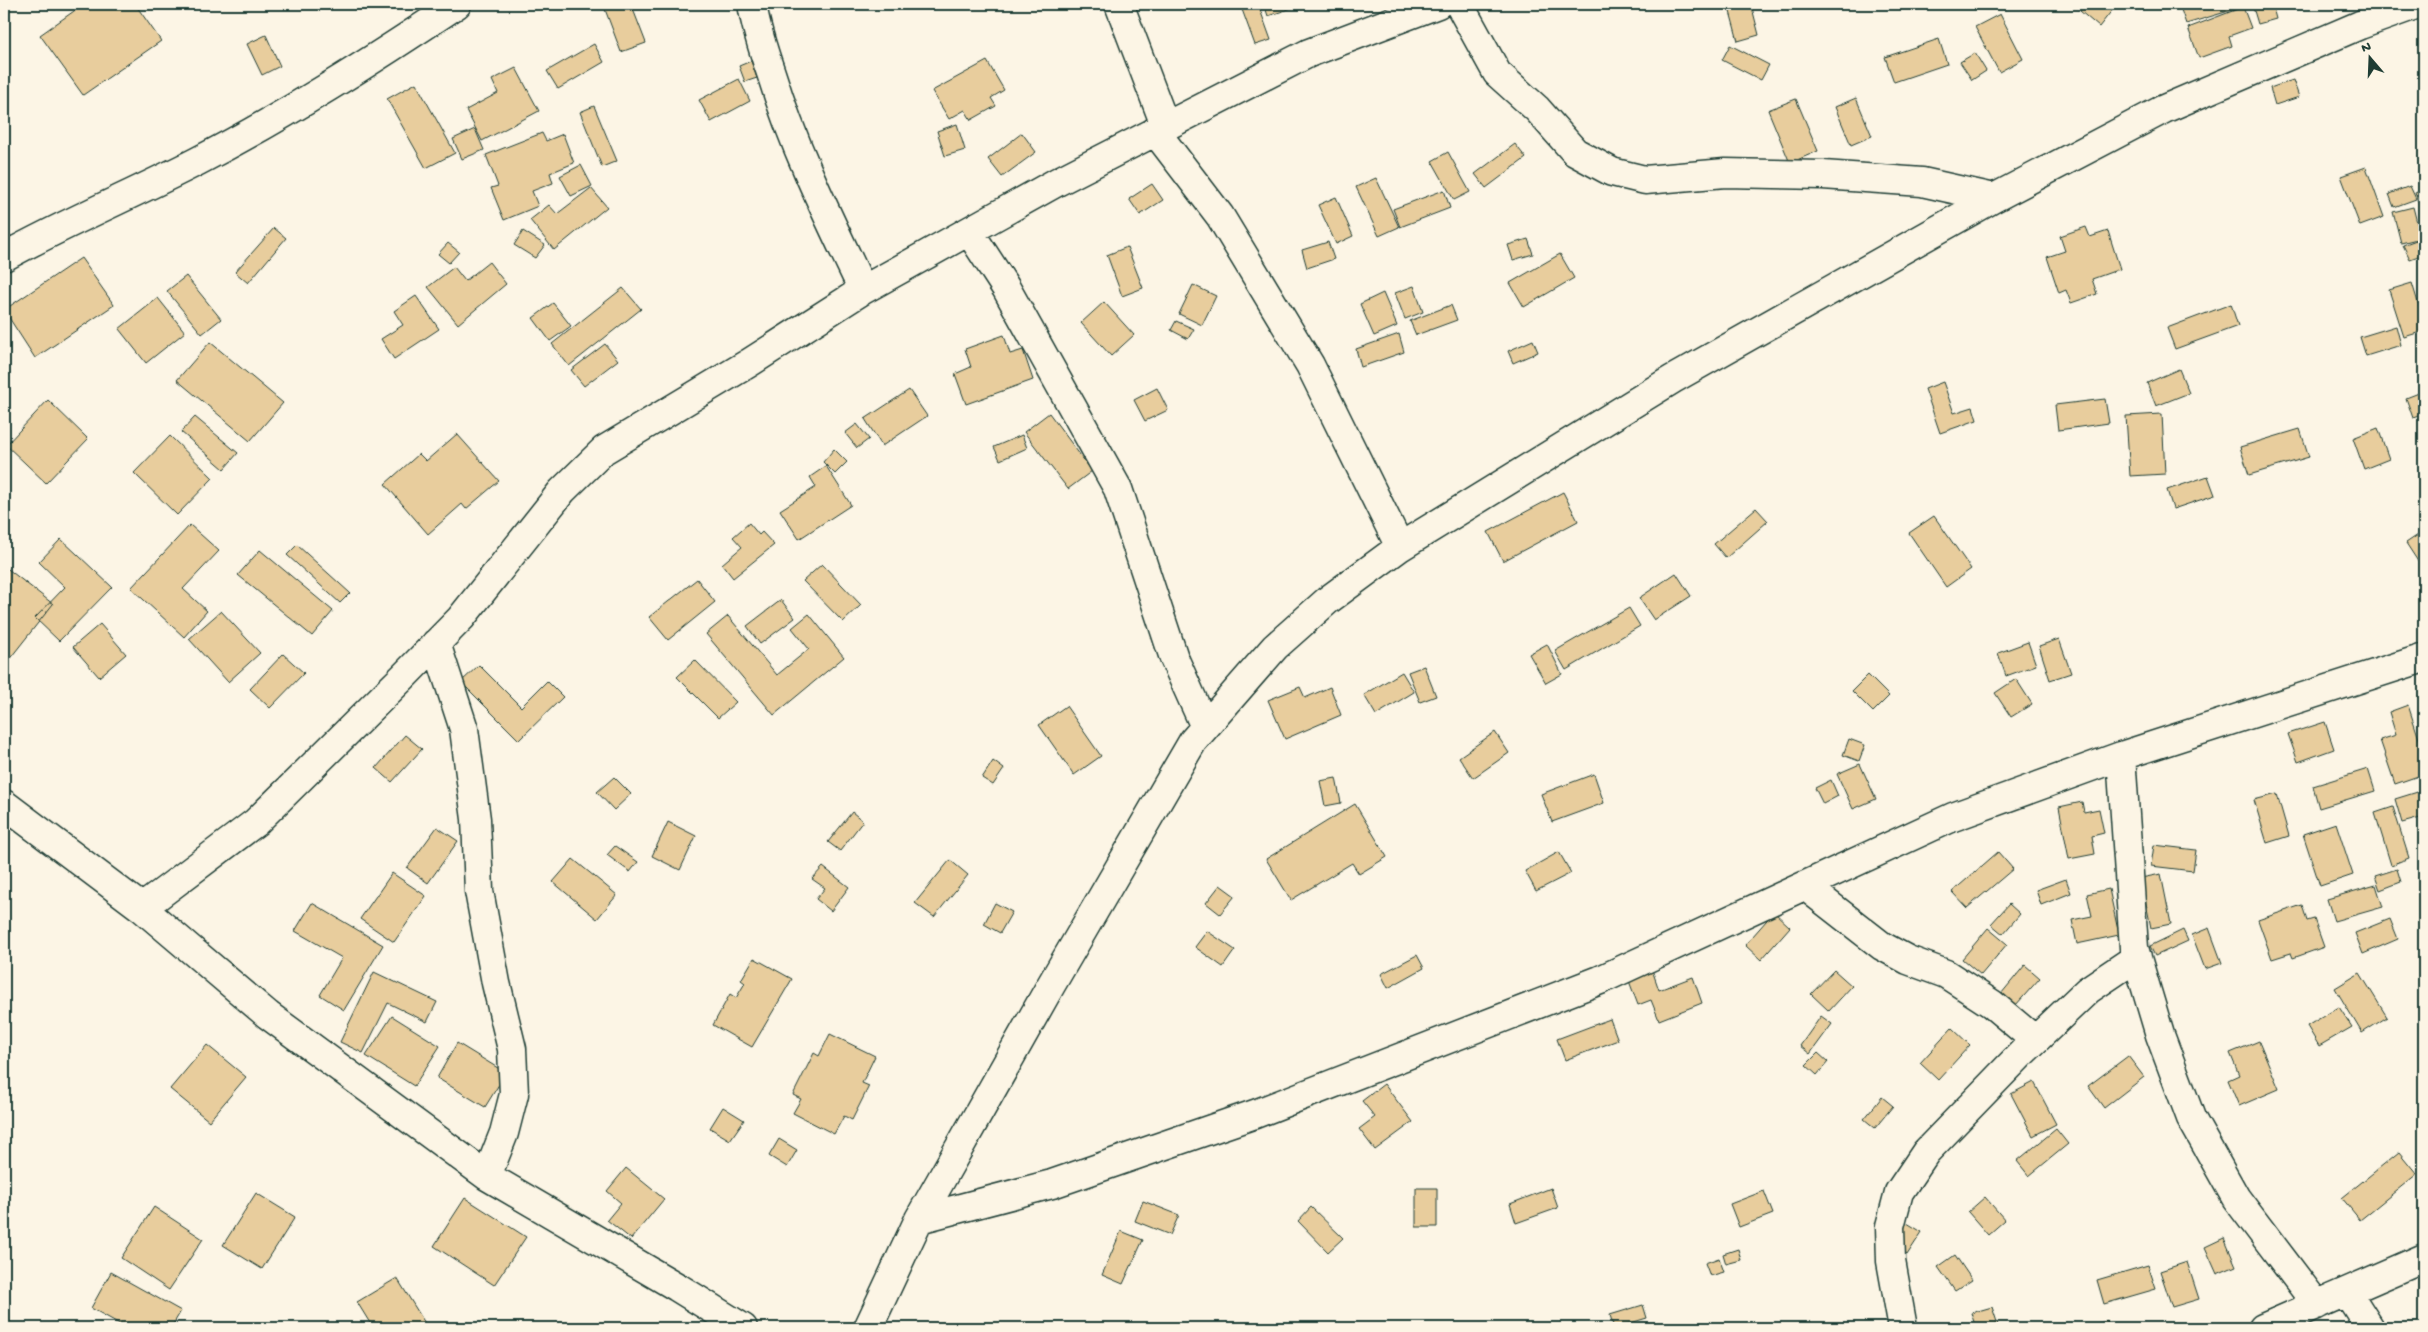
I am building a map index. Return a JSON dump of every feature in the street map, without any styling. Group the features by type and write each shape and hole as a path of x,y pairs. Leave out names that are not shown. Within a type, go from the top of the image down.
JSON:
{"street":[{"path":"4,257 39,237 198,161 356,71 456,4"},
{"path":"752,4 755,25 783,113 830,222 862,290"},
{"path":"1119,4 1160,128 1220,216 1310,365 1400,547"},
{"path":"142,908 256,822 460,618 562,491 604,450 749,363 862,290 1160,128 1309,53 1438,4"},
{"path":"1459,4 1497,73 1537,109 1575,152 1612,172 1645,180 1725,173 1823,175 1922,182 1994,198"},
{"path":"868,1328 920,1219 1192,741 1275,647 1328,600 1400,547 1673,379 1994,198 2164,109 2360,26 2418,4"},
{"path":"969,231 1006,288 1118,489 1174,658 1205,727"},
{"path":"436,643 464,729 476,819 479,891 496,983 512,1049 514,1094 504,1133 487,1176"},
{"path":"920,1219 1052,1184 1255,1114 1600,980 1953,817 2121,756 2424,658"},
{"path":"2121,756 2134,948 2160,1035 2191,1118 2236,1198 2317,1305"},
{"path":"4,804 142,908 268,1016 487,1176 677,1287 743,1328"},
{"path":"1805,886 1882,946 1908,960 1946,974 1992,1004 2035,1040"},
{"path":"1903,1328 1891,1261 1890,1226 1899,1192 1926,1152 2035,1040 2088,990 2137,958"},
{"path":"2263,1328 2424,1258"},
{"path":"2347,1292 2370,1328"}],"building":[{"path":"84,4 135,4 161,41 83,95 40,35"},
{"path":"603,4 631,4 646,43 621,52"},
{"path":"1240,4 1258,4 1271,40 1255,45"},
{"path":"1264,4 1304,4 1268,16"},
{"path":"1728,4 1751,4 1759,35 1738,41"},
{"path":"2087,4 2107,4 2113,9 2099,27 2080,11"},
{"path":"2179,4 2241,4 2242,7 2186,24"},
{"path":"2252,4 2272,4 2276,19 2258,24"},
{"path":"2243,7 2251,28 2229,36 2232,46 2199,58 2188,28"},
{"path":"2000,14 2023,59 1999,72 1975,27"},
{"path":"266,35 280,66 262,75 247,44"},
{"path":"1939,39 1947,64 1894,82 1885,57"},
{"path":"594,44 604,62 558,89 547,71"},
{"path":"1730,45 1769,65 1761,80 1722,60"},
{"path":"1975,53 1986,71 1972,80 1960,62"},
{"path":"751,61 757,78 745,82 739,66"},
{"path":"987,61 1004,90 991,98 996,106 971,120 965,110 949,119 932,91"},
{"path":"516,68 539,111 482,141 466,110 498,93 492,80"},
{"path":"739,79 750,101 711,122 699,100"},
{"path":"2293,80 2299,97 2275,105 2270,88"},
{"path":"416,83 455,153 426,168 387,99"},
{"path":"1856,98 1872,136 1851,145 1835,107"},
{"path":"1796,99 1818,151 1790,163 1768,110"},
{"path":"594,106 617,161 602,167 580,112"},
{"path":"957,124 965,150 945,156 937,131"},
{"path":"475,129 484,150 462,159 453,139"},
{"path":"542,133 546,141 563,134 574,163 550,173 553,183 532,191 538,206 504,220 491,188 498,186 486,155"},
{"path":"1022,133 1036,152 1002,177 988,159"},
{"path":"1515,144 1526,158 1486,188 1475,174"},
{"path":"1448,152 1470,192 1454,200 1432,161"},
{"path":"581,165 592,186 571,196 560,176"},
{"path":"2366,167 2384,217 2360,226 2341,176"},
{"path":"1376,178 1399,227 1379,236 1356,187"},
{"path":"1152,184 1163,200 1140,215 1129,199"},
{"path":"2410,186 2416,199 2394,207 2389,194"},
{"path":"591,188 607,207 554,250 530,220 549,205 557,214"},
{"path":"2424,189 2424,204 2420,206 2415,193"},
{"path":"1444,190 1450,208 1400,227 1393,209"},
{"path":"1336,197 1353,236 1336,244 1318,205"},
{"path":"2413,207 2421,238 2401,243 2393,212"},
{"path":"2086,227 2090,237 2108,231 2120,269 2092,279 2097,294 2071,303 2066,290 2059,293 2047,257 2065,251 2060,236"},
{"path":"274,228 286,238 248,283 235,272"},
{"path":"523,231 545,245 535,258 514,245"},
{"path":"2424,237 2424,254 2410,259 2403,245"},
{"path":"1528,239 1533,254 1513,260 1508,245"},
{"path":"1328,242 1334,259 1307,268 1302,250"},
{"path":"448,243 459,252 449,263 438,254"},
{"path":"1127,247 1143,288 1122,296 1107,255"},
{"path":"1560,254 1574,278 1524,307 1510,283"},
{"path":"81,258 114,305 35,358 4,310"},
{"path":"489,262 506,284 458,324 428,287 454,267 465,281"},
{"path":"186,276 221,319 202,334 167,291"},
{"path":"2412,283 2424,322 2424,331 2404,337 2389,290"},
{"path":"1193,285 1216,296 1202,325 1179,314"},
{"path":"1414,286 1423,312 1405,319 1395,293"},
{"path":"623,288 641,309 569,366 552,344"},
{"path":"1383,293 1397,326 1374,336 1360,304"},
{"path":"416,296 439,329 394,359 381,339 403,325 394,311"},
{"path":"158,298 185,332 146,363 119,329"},
{"path":"1104,302 1134,335 1111,356 1081,323"},
{"path":"553,303 571,326 550,341 533,318"},
{"path":"2231,304 2238,326 2175,349 2167,328"},
{"path":"1451,305 1457,320 1416,335 1410,321"},
{"path":"1176,321 1194,329 1188,339 1171,330"},
{"path":"2396,326 2401,345 2366,356 2360,337"},
{"path":"1399,334 1404,352 1361,367 1356,349"},
{"path":"1004,335 1010,354 1023,350 1033,380 966,404 955,374 971,367 965,349"},
{"path":"1533,340 1538,352 1513,363 1508,351"},
{"path":"210,342 283,403 250,441 177,380"},
{"path":"605,344 618,360 584,386 571,370"},
{"path":"2179,369 2189,393 2156,406 2147,383"},
{"path":"1943,382 1954,413 1973,407 1977,420 1940,433 1925,389"},
{"path":"1157,388 1168,410 1145,421 1134,400"},
{"path":"909,390 927,416 882,446 865,419"},
{"path":"2424,391 2424,414 2413,418 2406,398"},
{"path":"2105,399 2109,423 2058,430 2055,405"},
{"path":"48,400 88,439 46,483 6,445"},
{"path":"1049,413 1092,471 1068,489 1024,432"},
{"path":"2162,414 2165,474 2130,476 2126,416"},
{"path":"195,417 238,453 224,469 181,432"},
{"path":"857,424 869,439 857,448 845,433"},
{"path":"2378,428 2389,459 2364,469 2353,438"},
{"path":"2300,429 2309,457 2249,475 2240,447"},
{"path":"457,434 499,481 466,509 462,504 428,534 385,484 419,454 426,461"},
{"path":"1022,435 1027,448 1000,460 994,447"},
{"path":"170,436 213,478 177,515 134,473"},
{"path":"834,449 847,462 835,474 823,462"},
{"path":"826,466 851,505 799,539 780,510 816,487 810,477"},
{"path":"2208,476 2215,495 2173,509 2167,490"},
{"path":"1563,492 1578,521 1503,561 1488,532"},
{"path":"1756,508 1768,521 1726,558 1714,544"},
{"path":"1934,516 1971,569 1946,587 1909,533"},
{"path":"749,523 759,535 762,532 774,545 733,578 722,564 742,547 733,537"},
{"path":"190,525 219,551 183,589 207,611 184,637 131,588"},
{"path":"2424,531 2424,559 2419,563 2406,543"},
{"path":"61,539 112,587 59,641 35,618 65,587 39,562"},
{"path":"297,545 350,593 340,603 287,555"},
{"path":"260,550 333,611 312,636 238,575"},
{"path":"822,564 861,605 843,622 803,581"},
{"path":"4,566 53,604 4,666"},
{"path":"1676,573 1691,596 1654,620 1639,598"},
{"path":"697,579 715,602 668,640 649,617"},
{"path":"781,600 795,618 760,644 747,626"},
{"path":"1629,608 1640,626 1566,670 1555,651"},
{"path":"221,611 260,653 228,682 189,639"},
{"path":"809,614 844,657 774,715 706,634 728,616 777,675 809,649 792,628"},
{"path":"100,624 126,654 99,677 73,647"},
{"path":"2059,639 2071,673 2050,680 2039,646"},
{"path":"2028,642 2036,665 2006,676 1998,653"},
{"path":"1547,644 1562,674 1546,683 1529,654"},
{"path":"283,654 304,673 270,708 250,689"},
{"path":"695,660 736,702 718,718 677,677"},
{"path":"479,665 521,707 547,681 563,697 519,740 461,682"},
{"path":"1424,666 1436,696 1420,702 1408,672"},
{"path":"1402,672 1414,692 1376,715 1364,695"},
{"path":"1868,675 1889,696 1873,712 1852,691"},
{"path":"2016,679 2032,704 2011,717 1995,693"},
{"path":"1300,687 1305,698 1330,687 1341,715 1285,739 1268,700"},
{"path":"2408,705 2424,754 2424,774 2395,784 2380,740 2396,735 2389,712"},
{"path":"1066,706 1101,756 1074,775 1039,725"},
{"path":"2325,722 2334,749 2298,762 2288,734"},
{"path":"1495,732 1509,753 1473,778 1459,757"},
{"path":"405,735 422,749 392,782 376,768"},
{"path":"1849,739 1865,745 1859,761 1843,755"},
{"path":"993,761 1004,769 993,785 982,778"},
{"path":"1860,764 1876,799 1853,809 1837,774"},
{"path":"2368,769 2375,791 2319,808 2313,786"},
{"path":"1594,774 1604,803 1552,822 1541,794"},
{"path":"614,777 631,794 614,810 597,792"},
{"path":"1336,778 1341,803 1325,806 1320,781"},
{"path":"1831,780 1838,796 1823,804 1815,788"},
{"path":"2424,790 2424,817 2402,823 2395,799"},
{"path":"2277,794 2289,836 2267,843 2254,800"},
{"path":"2082,802 2084,812 2099,809 2104,833 2092,836 2095,854 2069,859 2059,807"},
{"path":"1355,804 1387,857 1359,874 1352,863 1291,900 1266,859"},
{"path":"2393,807 2409,858 2391,865 2375,813"},
{"path":"852,812 863,821 840,851 828,842"},
{"path":"668,822 696,836 680,870 652,856"},
{"path":"2336,823 2353,875 2320,886 2303,834"},
{"path":"437,827 458,841 428,883 407,868"},
{"path":"2154,845 2196,850 2193,871 2151,866"},
{"path":"615,846 638,862 630,872 607,855"},
{"path":"1559,852 1571,873 1536,891 1525,871"},
{"path":"1998,852 2013,869 1967,908 1952,892"},
{"path":"573,859 617,895 597,919 553,882"},
{"path":"950,860 968,875 934,917 915,903"},
{"path":"823,867 849,887 831,911 816,899 825,888 812,879"},
{"path":"2397,869 2401,882 2380,890 2375,876"},
{"path":"392,873 426,896 394,942 360,919"},
{"path":"2161,874 2171,924 2151,928 2141,878"},
{"path":"2066,879 2071,893 2041,905 2036,890"},
{"path":"1220,885 1235,896 1220,914 1206,903"},
{"path":"2376,885 2383,907 2334,921 2327,899"},
{"path":"2109,889 2119,935 2077,944 2072,920 2092,916 2087,894"},
{"path":"312,903 383,945 344,1010 320,995 342,958 295,931"},
{"path":"995,903 1012,912 1000,933 984,924"},
{"path":"2009,904 2020,914 2003,934 1991,924"},
{"path":"2302,905 2307,921 2314,919 2324,947 2293,958 2291,953 2272,959 2258,920"},
{"path":"1774,912 1790,927 1761,960 1745,945"},
{"path":"2390,919 2398,939 2363,954 2355,933"},
{"path":"1988,928 2007,944 1981,975 1962,959"},
{"path":"2209,928 2222,963 2205,969 2192,935"},
{"path":"2183,930 2188,941 2155,956 2150,946"},
{"path":"1207,931 1235,950 1223,967 1195,947"},
{"path":"1417,955 1424,968 1388,988 1381,974"},
{"path":"754,958 792,979 752,1047 713,1025 730,994 736,998 745,983 741,980"},
{"path":"1650,964 1659,990 1693,977 1702,1003 1659,1020 1651,1000 1638,1005 1626,973"},
{"path":"2025,965 2040,978 2015,1006 2001,994"},
{"path":"1834,970 1852,986 1829,1011 1811,994"},
{"path":"374,972 437,1002 427,1022 388,1003 363,1053 340,1042"},
{"path":"2360,973 2387,1017 2362,1033 2335,988"},
{"path":"2339,1007 2352,1027 2319,1046 2307,1026"},
{"path":"392,1016 440,1046 414,1086 366,1056"},
{"path":"1821,1016 1832,1024 1810,1054 1800,1046"},
{"path":"1610,1019 1618,1040 1565,1060 1557,1039"},
{"path":"1952,1028 1970,1045 1938,1080 1920,1063"},
{"path":"830,1034 875,1056 862,1083 869,1086 852,1120 844,1116 834,1134 793,1113 801,1099 793,1095 814,1053 819,1056"},
{"path":"2259,1041 2279,1089 2239,1106 2228,1080 2239,1075 2230,1053"},
{"path":"457,1043 506,1073 485,1107 437,1078"},
{"path":"207,1045 246,1077 209,1121 170,1089"},
{"path":"1818,1053 1828,1062 1817,1075 1806,1065"},
{"path":"2128,1056 2144,1077 2104,1108 2088,1086"},
{"path":"2034,1082 2056,1124 2033,1136 2011,1094"},
{"path":"1384,1084 1413,1122 1375,1150 1359,1129 1375,1117 1362,1101"},
{"path":"1882,1097 1893,1106 1875,1128 1864,1119"},
{"path":"723,1107 744,1120 730,1140 710,1128"},
{"path":"2056,1129 2068,1144 2029,1176 2017,1161"},
{"path":"779,1139 797,1150 787,1167 769,1156"},
{"path":"2399,1152 2417,1174 2360,1220 2342,1198"},
{"path":"626,1168 664,1199 631,1239 607,1220 621,1203 607,1191"},
{"path":"1416,1188 1437,1188 1437,1227 1416,1227"},
{"path":"1551,1188 1558,1208 1516,1223 1510,1204"},
{"path":"1764,1191 1773,1214 1739,1227 1730,1204"},
{"path":"256,1193 295,1217 262,1269 223,1245"},
{"path":"1985,1197 2005,1220 1988,1235 1968,1212"},
{"path":"465,1198 526,1237 494,1285 434,1246"},
{"path":"1143,1201 1179,1215 1170,1235 1135,1221"},
{"path":"154,1207 203,1239 169,1290 121,1258"},
{"path":"1311,1207 1343,1238 1328,1252 1298,1221"},
{"path":"1907,1223 1922,1232 1907,1255 1892,1245"},
{"path":"1121,1231 1143,1240 1123,1284 1102,1275"},
{"path":"2224,1238 2236,1266 2217,1274 2205,1247"},
{"path":"1738,1249 1741,1260 1726,1264 1723,1254"},
{"path":"1955,1255 1972,1280 1955,1291 1938,1267"},
{"path":"1719,1258 1724,1272 1710,1276 1705,1263"},
{"path":"2187,1262 2199,1299 2172,1307 2160,1271"},
{"path":"2148,1265 2156,1289 2104,1304 2097,1280"},
{"path":"111,1272 181,1311 171,1328 127,1328 91,1308"},
{"path":"397,1278 428,1328 373,1328 357,1302"},
{"path":"1643,1305 1647,1318 1614,1328 1610,1315"},
{"path":"1992,1307 1999,1328 1976,1328 1971,1313"},
{"path":"2107,1321 2109,1328 2078,1328"}]}
